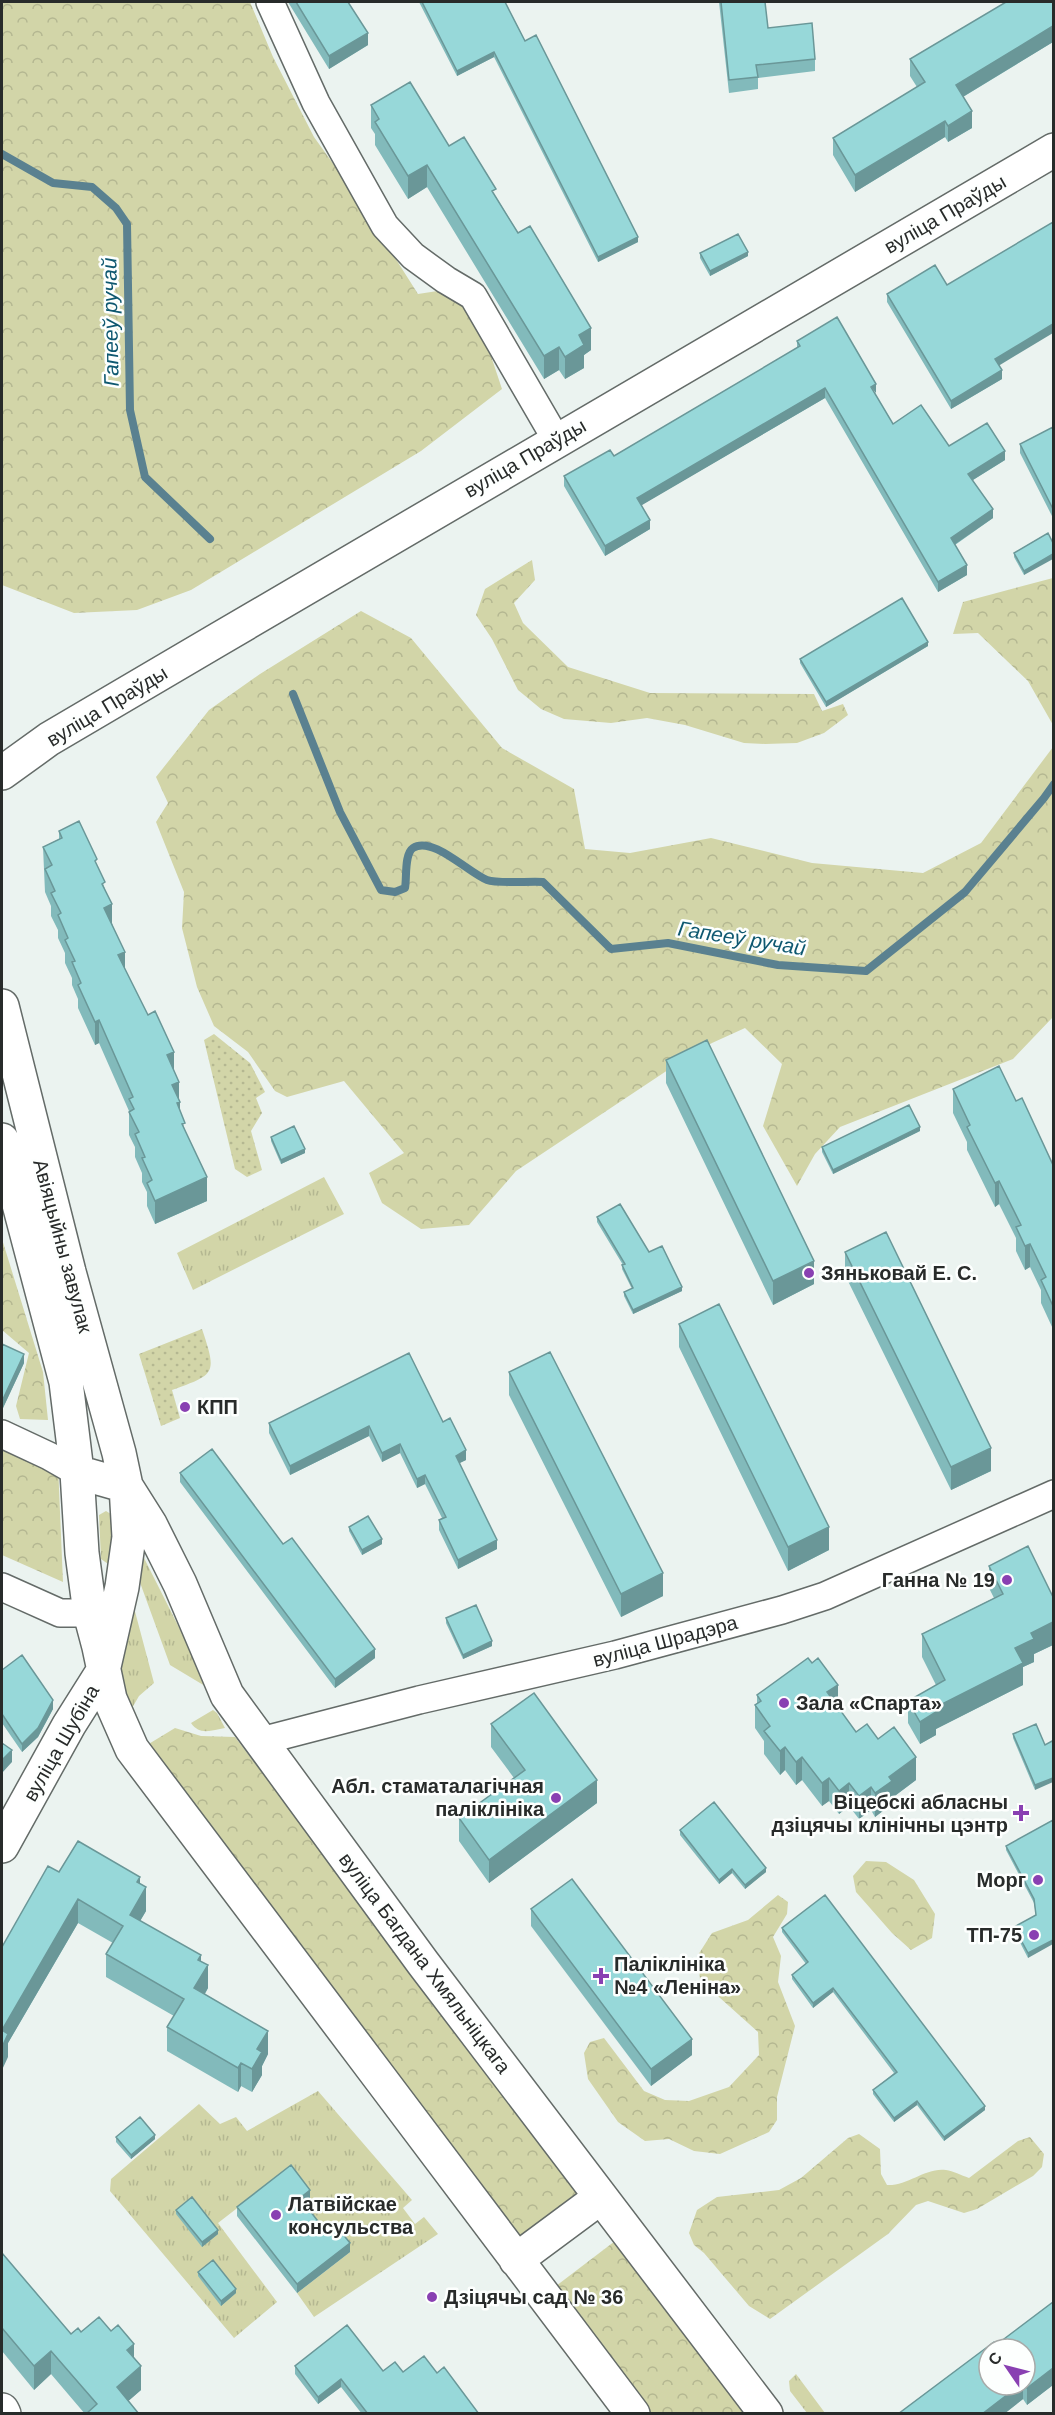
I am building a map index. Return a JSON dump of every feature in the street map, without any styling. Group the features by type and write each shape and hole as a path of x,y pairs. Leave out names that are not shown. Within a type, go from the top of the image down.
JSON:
{"street":[{"path":"270,2 316,103 386,226 413,256 473,296 556,439"},
{"name":"вуліца Праўды","path":"2,773 49,739 556,439 1053,150"},
{"name":"Авіяцыйны завулак","path":"2,1006 126,1486"},
{"name":"Авіяцыйны завулак","path":"2,1140 66,1382 77,1472"},
{"path":"2,1434 49,1455 77,1472 126,1486 129,1537 122,1587 103,1671"},
{"path":"77,1472 82,1552 90,1613 110,1699 132,1749 336,2016 633,2414"},
{"name":"вуліца Багдана Хмяльніцкага","path":"126,1486 150,1524 180,1584 227,1695 423,1963 766,2414"},
{"name":"вуліца Шрадэра","path":"261,1741 419,1700 615,1655 782,1610 825,1596 1053,1494"},
{"path":"2,1587 60,1612 90,1613"},
{"name":"вуліца Шубіна","path":"2,1846 69,1725 103,1671"},
{"path":"516,2260 601,2197"},
{"path":"2,2410 4,2414"}],"green space":[{"path":"2,2 250,2 273,57 314,137 352,190 418,294 457,288 491,356 502,389 421,451 191,590 137,610 74,613 2,585"},
{"path":"532,560 535,580 514,603 523,623 568,667 650,693 814,694 822,711 843,704 848,715 824,733 797,743 765,744 744,743 685,725 647,718 611,723 564,719 541,709 518,690 492,639 476,615 485,589"},
{"path":"1054,578 1053,725 1028,681 978,633 953,634 963,602"},
{"path":"361,611 411,638 502,748 574,789 585,849 630,853 711,838 812,863 923,873 981,843 1053,747 1053,1017 1013,1059 840,1127 815,1154 797,1186 763,1126 782,1064 745,1028 701,1048 516,1171 469,1225 421,1229 382,1203 369,1173 404,1153 344,1081 287,1097 275,1091 248,1052 214,1026 197,987 182,928 184,892 156,822 168,803 156,777 209,710 260,674"},
{"path":"214,1034 250,1063 265,1092 256,1098 262,1113 251,1131 262,1170 247,1177 235,1169 204,1040"},
{"path":"324,1177 344,1214 193,1290 177,1253"},
{"path":"2,1239 43,1372 48,1420 20,1419 16,1406 29,1353 2,1330"},
{"path":"202,1329 210,1355 209,1370 205,1376 172,1390 180,1418 161,1426 139,1354"},
{"path":"2,1441 58,1465 63,1582 2,1555"},
{"path":"106,1511 114,1516 111,1566 101,1559 99,1515"},
{"path":"144,1558 210,1689 170,1665 138,1577"},
{"path":"133,1604 154,1683 139,1696 128,1715 116,1675"},
{"path":"213,1710 225,1728 202,1731 191,1723"},
{"path":"175,1728 201,1736 235,1737 581,2193 518,2244 147,1745"},
{"path":"866,1861 886,1862 914,1880 935,1914 932,1938 911,1950 892,1933 856,1892 853,1876"},
{"path":"778,1895 788,1902 787,1914 773,1937 781,1956 778,1982 795,2026 777,2097 777,2120 769,2132 720,2154 694,2151 669,2139 645,2141 618,2122 588,2079 584,2053 590,2042 604,2038 644,2091 665,2100 689,2101 729,2087 759,2055 758,2032 700,1980 698,1955 712,1933 748,1920"},
{"path":"318,2091 412,2200 403,2208 415,2224 424,2217 438,2234 314,2317 297,2293 350,2252 324,2238 281,2174 218,2223 277,2302 234,2338 110,2191 111,2179 199,2104 220,2124 236,2117 247,2131"},
{"path":"859,2134 880,2149 881,2174 887,2185 902,2183 939,2170 969,2178 1018,2141 1030,2137 1044,2154 1042,2167 1033,2176 977,2209 964,2213 928,2201 916,2205 888,2234 770,2319 749,2306 704,2253 694,2245 689,2233 697,2210 717,2197 779,2190 801,2178 848,2138"},
{"path":"619,2238 750,2413 651,2413 556,2286"},
{"path":"796,2374 825,2413 807,2413 790,2391 789,2381"}],"building":[{"path":"296,2 348,2 368,33 329,56"},
{"path":"422,2 505,2 525,41 536,35 638,237 598,257 494,52 457,71"},
{"path":"721,2 765,2 768,28 812,23 815,59 756,65 758,77 729,80"},
{"path":"1006,2 1053,2 1053,26 956,85 972,111 948,126 945,121 855,175 833,138 925,82 910,59"},
{"path":"410,82 449,146 464,137 496,189 492,191 518,233 530,226 591,328 579,335 584,345 565,357 559,347 544,356 427,165 408,176 375,122 379,119 371,105"},
{"path":"1053,222 1053,324 995,359 1002,370 951,401 887,294 935,265 947,285"},
{"path":"738,234 748,252 710,271 700,253"},
{"path":"837,317 876,384 871,387 893,424 921,405 949,446 987,423 1005,451 968,474 993,509 951,538 967,565 938,582 825,388 637,498 650,520 605,546 564,476 610,450 614,456 800,346 797,341"},
{"path":"1053,427 1053,509 1020,444"},
{"path":"1048,533 1053,543 1053,554 1024,571 1014,553"},
{"path":"902,598 928,642 826,702 800,659"},
{"path":"79,821 97,859 95,861 105,882 102,884 112,904 104,908 125,952 118,955 148,1015 155,1011 174,1052 167,1055 179,1082 172,1085 180,1102 177,1103 185,1123 182,1124 207,1177 155,1201 147,1183 152,1180 135,1134 139,1132 129,1112 134,1109 129,1099 133,1097 99,1020 95,1022 78,985 81,983 72,962 75,961 65,940 68,938 58,915 61,913 51,893 55,891 45,869 52,865 43,847 62,838 59,831"},
{"path":"707,1040 814,1261 773,1281 666,1060"},
{"path":"999,1066 1016,1101 1022,1098 1053,1165 1053,1306 1041,1280 1046,1277 1030,1244 1025,1246 1016,1227 1021,1225 999,1181 995,1183 967,1127 970,1125 953,1089"},
{"path":"909,1105 920,1127 833,1170 822,1147"},
{"path":"294,1126 305,1149 281,1160 271,1137"},
{"path":"620,1204 649,1252 662,1246 682,1287 633,1310 624,1292 633,1288 622,1265 625,1264 597,1217"},
{"path":"886,1232 991,1448 951,1467 845,1252"},
{"path":"719,1304 829,1527 788,1547 679,1324"},
{"path":"2,1344 24,1354 3,1399 2,1398"},
{"path":"550,1352 663,1573 621,1594 509,1372"},
{"path":"409,1353 443,1422 450,1418 466,1450 456,1456 497,1540 458,1560 439,1520 446,1517 425,1475 417,1479 400,1444 382,1453 369,1426 290,1466 269,1423"},
{"path":"212,1449 283,1544 292,1538 375,1649 335,1679 180,1473"},
{"path":"368,1516 382,1539 362,1550 349,1527"},
{"path":"1028,1546 1053,1597 1053,1622 1031,1633 1034,1639 1015,1648 1023,1663 934,1708 936,1712 920,1722 908,1701 945,1680 922,1634 1003,1594 989,1566"},
{"path":"476,1605 492,1641 463,1655 446,1618"},
{"path":"22,1655 53,1700 38,1728 22,1744 2,1714 2,1670"},
{"path":"808,1658 812,1663 818,1658 838,1685 827,1692 856,1732 867,1724 878,1739 894,1727 916,1757 889,1777 892,1781 875,1793 871,1787 859,1796 849,1783 839,1791 829,1778 822,1783 802,1757 796,1762 785,1747 780,1751 764,1731 770,1726 755,1705 761,1701 757,1695"},
{"name":"Абл. стаматалагічная паліклініка","path":"534,1693 597,1780 489,1860 459,1818 525,1770 491,1724"},
{"path":"1036,1724 1045,1745 1052,1741 1053,1743 1053,1778 1035,1785 1013,1734"},
{"path":"2,1743 12,1750 2,1760"},
{"path":"714,1802 766,1868 745,1885 732,1869 719,1880 680,1830"},
{"name":"Морг","path":"1053,1820 1053,1940 1028,1953 1014,1927 1036,1915 1034,1899 1006,1846"},
{"path":"78,1841 140,1877 137,1882 146,1887 130,1915 201,1955 198,1960 208,1965 194,1988 268,2031 257,2049 262,2052 252,2069 241,2063 238,2068 167,2027 184,1999 106,1954 123,1926 78,1899 2,2030 2,1947 48,1866 59,1872"},
{"name":"Паліклініка №4 «Леніна»","path":"572,1879 692,2039 651,2069 531,1909"},
{"path":"825,1895 985,2106 944,2137 917,2101 894,2118 873,2090 897,2072 833,1988 813,2003 792,1975 808,1962 782,1928"},
{"path":"2,2030 8,2034 2,2047"},
{"path":"140,2117 155,2135 131,2155 116,2137"},
{"path":"291,2165 310,2190 300,2198 324,2229 333,2222 350,2243 297,2284 237,2207"},
{"path":"192,2197 218,2230 202,2242 176,2210"},
{"path":"2,2253 71,2334 78,2328 81,2332 99,2317 111,2331 118,2325 134,2344 127,2350 141,2366 117,2387 139,2414 86,2414 97,2404 51,2351 34,2366 2,2328"},
{"path":"213,2260 236,2289 221,2301 198,2272"},
{"path":"1053,2302 1053,2368 1037,2380 1037,2337 1007,2337"},
{"path":"347,2325 383,2371 395,2362 403,2372 424,2356 437,2373 444,2367 479,2414 368,2414 341,2379 318,2397 295,2366"},
{"path":"977,2355 977,2397 1004,2397 982,2414 898,2414"}],"waterway":[{"name":"Гапееў ручай","path":"2,154 53,183 92,187 116,208 127,224 130,410 145,477 210,539"},
{"name":"Гапееў ручай","path":"293,694 340,812 381,890 395,892 405,888 410,851 421,845 430,847 451,857 487,880 543,882 611,949 668,943 778,965 866,971 965,892 1054,784"}],"place":[{"name":"Зяньковай Е. С.","path":"809,1273"},
{"name":"КПП","path":"185,1407"},
{"name":"Ганна № 19","path":"1007,1580"},
{"name":"Зала «Спарта»","path":"784,1703"},
{"name":"Абл. стаматалагічная паліклініка","path":"556,1798"},
{"name":"Віцебскі абласны дзіцячы клінічны цэнтр","path":"1021,1813"},
{"name":"Морг","path":"1038,1880"},
{"name":"ТП-75","path":"1034,1935"},
{"name":"Паліклініка №4 «Леніна»","path":"601,1976"},
{"name":"Латвійскае консульства","path":"276,2215"},
{"name":"Дзіцячы сад № 36","path":"432,2297"}]}
